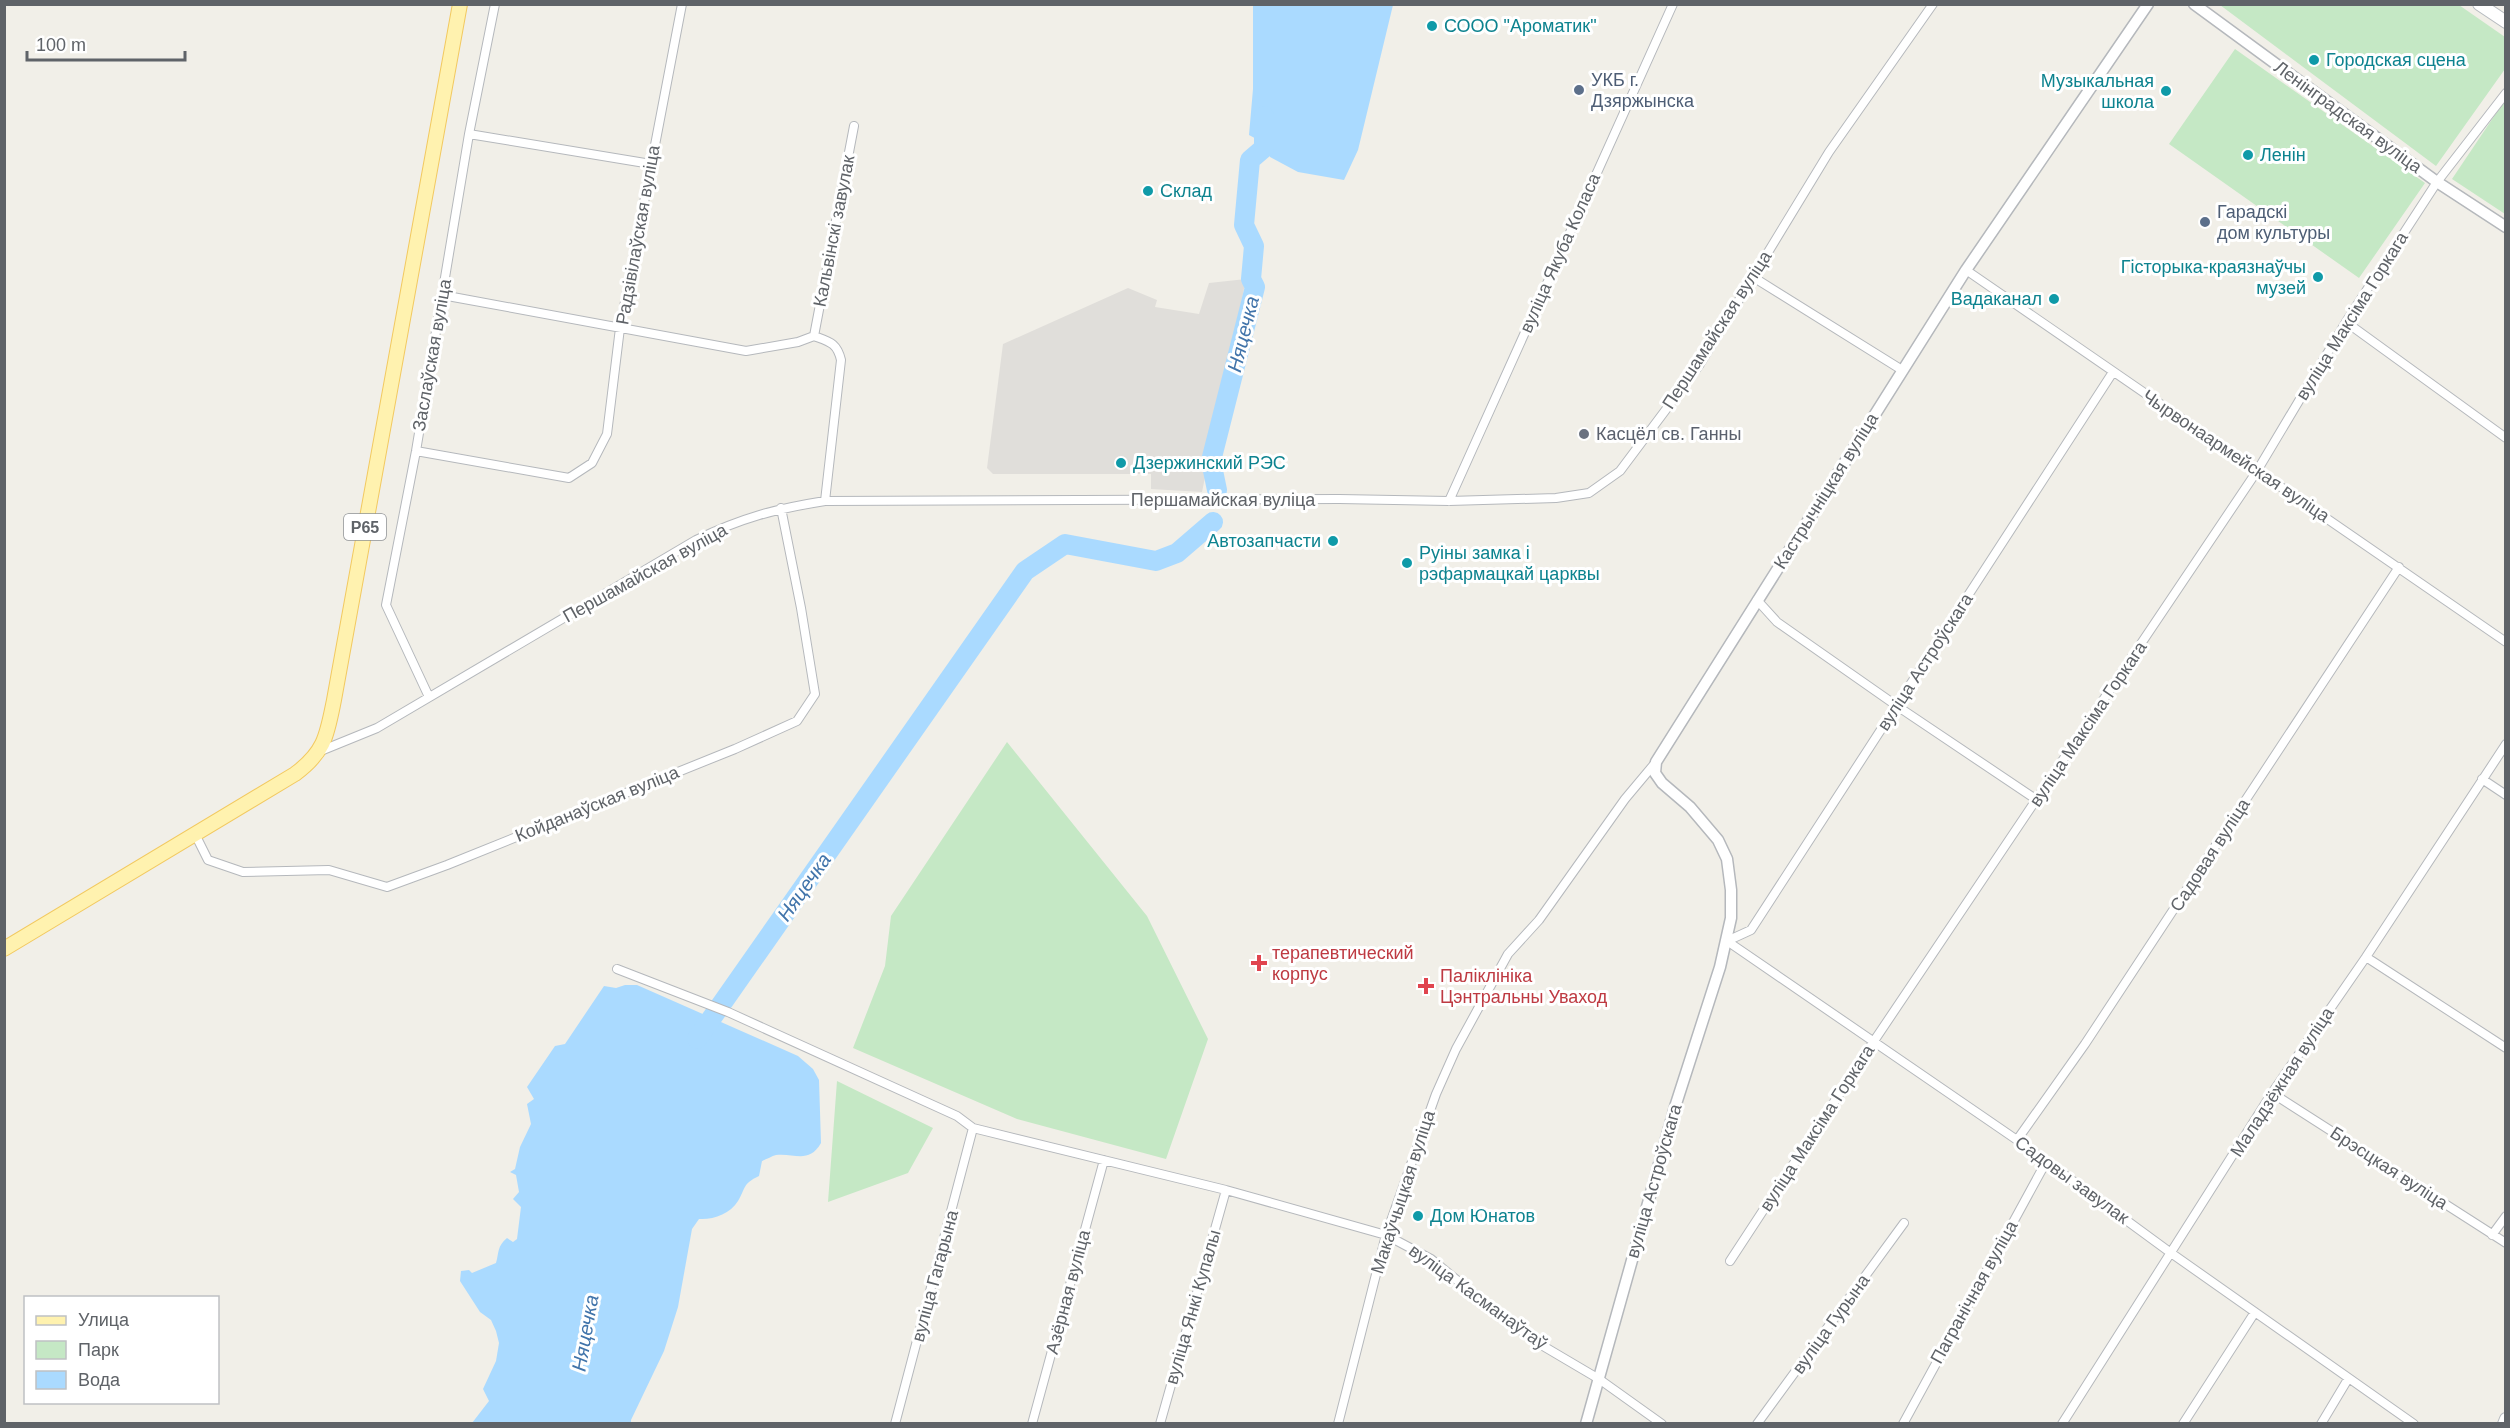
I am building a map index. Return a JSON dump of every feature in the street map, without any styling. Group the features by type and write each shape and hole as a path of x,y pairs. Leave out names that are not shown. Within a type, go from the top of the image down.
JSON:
{"main road":[{"name":"Р65","path":"4,949 295,774 311,762 318,752 328,728 334,700 342,644 460,4"},
{"path":"2479,4 2505,22"},
{"path":"2504,1424 2505,1419"}],"street":[{"name":"Заслаўская вуліца","path":"429,697 386,605 416,451 470,134 495,4"},
{"name":"Радзівілаўская вуліца","path":"416,451 569,478 592,463 607,434 620,328 682,4"},
{"name":"вуліца Якуба Коласа","path":"1449,501 1673,4"},
{"name":"Першамайская вуліца","path":"318,752 377,728 696,540 725,526 781,508 825,501 1339,499 1449,501 1556,498 1589,493 1620,471 1700,364 1829,152 1933,4"},
{"name":"Кастрычніцкая вуліца","path":"1498,971 1509,954 1553,901 1625,799 1656,762 1966,270 2148,4"},
{"name":"Ленінградская вуліца","path":"2194,4 2437,182 2505,226"},
{"name":"вуліца Максіма Горкага","path":"1730,1261 1874,1041 2257,471 2346,322 2437,182 2505,93"},
{"name":"Кальвінскі завулак","path":"814,336 854,126"},
{"path":"470,134 651,164"},
{"name":"Чырвонаармейская вуліца","path":"1966,270 2505,642"},
{"path":"1753,277 1902,370"},
{"path":"442,295 746,351 798,342 814,336 833,344 838,349 841,360 825,501"},
{"path":"2346,322 2505,438"},
{"name":"вуліца Астроўскага","path":"1727,940 1751,930 2113,372"},
{"name":"Койданаўская вуліца","path":"195,834 208,860 243,872 329,870 387,887 735,749 797,721 815,694 781,508"},
{"name":"Садовая вуліца","path":"2017,1140 2124,986 2399,567"},
{"path":"1757,600 1778,622 1897,706 2037,800"},
{"name":"Маладзёжная вуліца","path":"2062,1424 2272,1093 2366,957 2505,744"},
{"name":"вуліца Астроўскага","path":"1586,1424 1669,1128 1727,940 1731,918 1731,890 1727,860 1718,840 1690,807 1662,783 1655,773 1656,762"},
{"path":"2482,779 2505,795"},
{"name":"Садовы завулак","path":"1727,940 2017,1140 2171,1253 2414,1424"},
{"path":"2366,957 2505,1048"},
{"name":"вуліца Касманаўтаў","path":"617,969 728,1012 957,1116 974,1128 1226,1190 1386,1234 1431,1259 1510,1323 1599,1379 1662,1424"},
{"name":"Макаўчыцкая вуліца","path":"1338,1424 1386,1234 1436,1094 1456,1049 1498,971"},
{"name":"Брэсцкая вуліца","path":"2272,1093 2505,1243"},
{"name":"вуліца Гагарына","path":"895,1424 974,1128"},
{"name":"Азёрная вуліца","path":"1032,1424 1104,1160"},
{"name":"Пагранічная вуліца","path":"1903,1424 2046,1162"},
{"name":"вуліца Янкі Купалы","path":"1160,1424 1226,1190"},
{"path":"2492,1235 2505,1216"},
{"name":"вуліца Гурына","path":"1757,1424 1904,1223"},
{"path":"2183,1424 2255,1312"},
{"path":"2321,1424 2348,1379"}],"shaded area":[{"path":"1246,279 1202,492 1151,489 1151,474 993,474 987,468 1003,344 1128,288 1157,300 1155,307 1199,314 1209,283"}],"green space":[{"path":"2220,5 2459,5 2505,37 2505,69 2436,166"},
{"path":"2235,49 2425,183 2359,278 2169,144"},
{"path":"2505,100 2505,214 2452,179"},
{"path":"1007,742 1147,916 1208,1039 1166,1159 1017,1119 853,1048 885,966 891,916"},
{"path":"837,1081 933,1128 908,1173 828,1202"}],"water":[{"path":"1253,5 1393,5 1358,150 1344,180 1298,172 1270,157 1264,143 1249,135 1253,89"},
{"path":"637,985 798,1056 813,1069 819,1080 821,1143 812,1153 806,1155 776,1155 762,1161 759,1176 747,1184 735,1206 721,1215 699,1219 692,1229 678,1307 664,1351 631,1423 472,1423 489,1401 483,1389 496,1361 499,1343 491,1320 480,1312 460,1281 461,1271 469,1270 472,1273 496,1263 504,1241 507,1238 513,1242 517,1239 521,1207 513,1199 519,1192 516,1175 510,1172 515,1169 520,1147 531,1124 527,1104 534,1099 527,1087 555,1046 565,1044 604,986 616,988"}],"waterway":[{"name":"Няцечка","path":"1217,490 1211,461 1255,287 1251,279 1254,246 1244,225 1250,160 1264,148 1264,116"},
{"name":"Няцечка","path":"697,1039 1025,571 1065,544 1156,561 1177,553 1213,522"}],"place":[{"name":"СООО \"Ароматик\"","path":"1432,26"},
{"name":"Городская сцена","path":"2314,60"},
{"name":"УКБ г. Дзяржынска","path":"1579,90"},
{"name":"Музыкальная школа","path":"2166,91"},
{"name":"Ленін","path":"2248,155"},
{"name":"Склад","path":"1148,191"},
{"name":"Гарадскі дом культуры","path":"2205,222"},
{"name":"Гісторыка-краязнаўчы музей","path":"2318,277"},
{"name":"Вадаканал","path":"2054,299"},
{"name":"Касцёл св. Ганны","path":"1584,434"},
{"name":"Дзержинский РЭС","path":"1121,463"},
{"name":"Автозапчасти","path":"1333,541"},
{"name":"Руіны замка і рэфармацкай царквы","path":"1407,563"},
{"name":"терапевтический корпус","path":"1259,963"},
{"name":"Паліклініка Цэнтральны Уваход","path":"1426,986"},
{"name":"Дом Юнатов","path":"1418,1216"}]}
